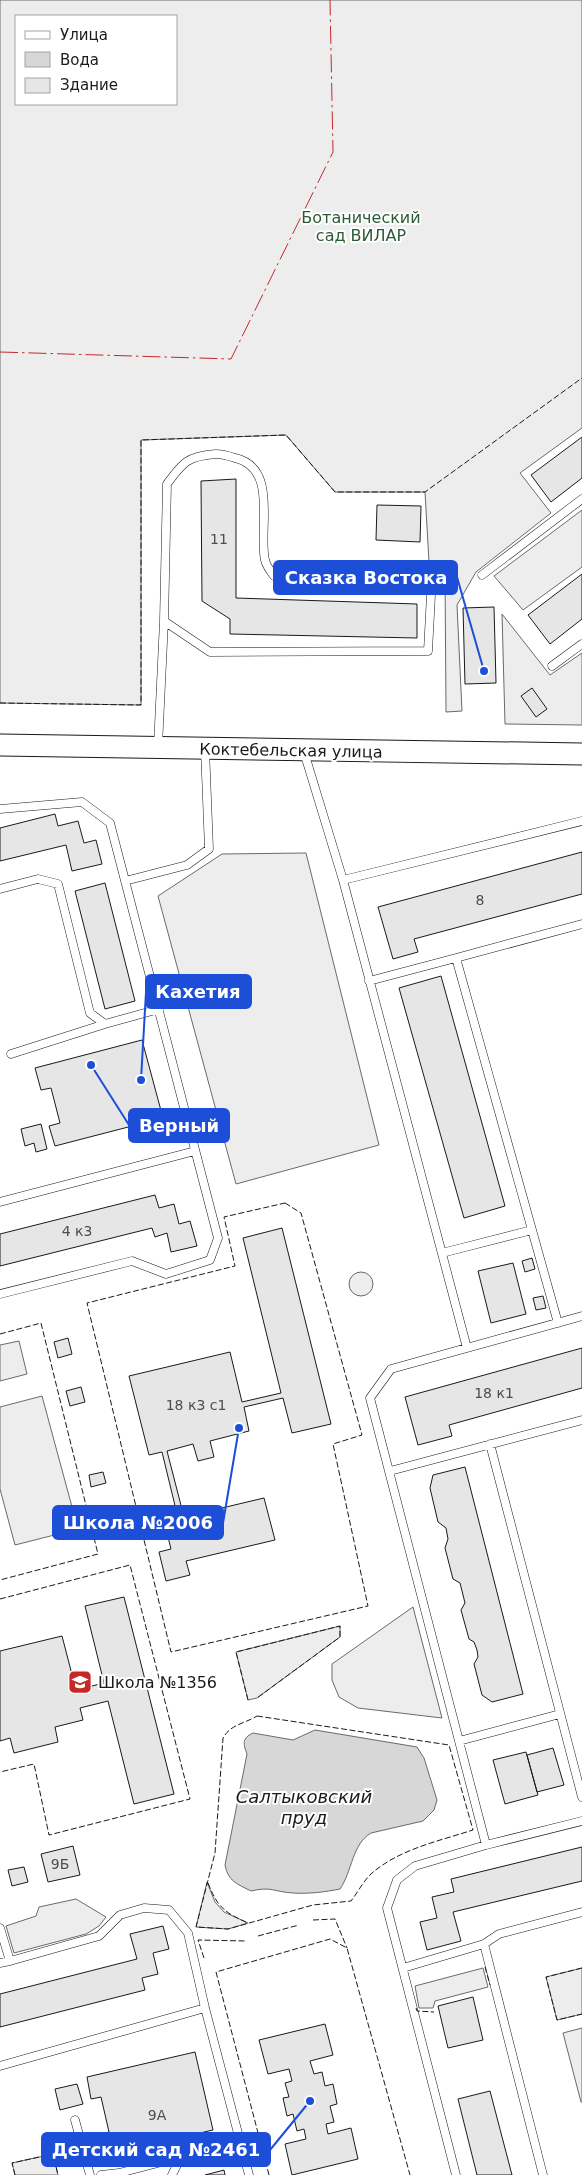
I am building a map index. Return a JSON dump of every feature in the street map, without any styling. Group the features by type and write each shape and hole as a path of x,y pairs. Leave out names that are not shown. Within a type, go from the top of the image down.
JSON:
{"street":[{"name":"Коктебельская улица","path":"0,745 582,754"}],"lane":[{"path":"158,748 164,622 167,484 180,467 192,457 219,454 246,460 258,476 265,496 265,561 274,576 432,576 428,651 210,652 164,622"},
{"path":"482,575 582,499"},
{"path":"552,666 582,644"},
{"path":"125,881 187,865 209,849 205,749"},
{"path":"304,750 343,880 467,1348"},
{"path":"0,809 82,802 110,823 218,1238 210,1260 166,1274 132,1261 0,1294"},
{"path":"343,880 582,821"},
{"path":"0,889 38,879 58,884 90,1013 105,1024"},
{"path":"369,981 582,924"},
{"path":"456,958 558,1323"},
{"path":"12,1054 158,1009"},
{"path":"0,1202 195,1151"},
{"path":"442,1253 532,1230"},
{"path":"486,1845 370,1398 391,1369 582,1316"},
{"path":"390,1471 582,1420"},
{"path":"490,1444 582,1798"},
{"path":"459,1741 560,1714"},
{"path":"456,2175 387,1908 397,1880 415,1866 486,1845 582,1821"},
{"path":"0,1963 99,1936 120,1915 144,1908 169,1910 188,1933 204,2008 250,2175"},
{"path":"403,1968 484,1944 498,1934 582,1912"},
{"path":"0,1928 10,1961"},
{"path":"484,1944 543,2175"},
{"path":"0,2066 204,2008"},
{"path":"75,2120 90,2175"},
{"path":"102,2175 119,2173 241,2142"},
{"path":"172,2175 181,2157"}],"shaded area":[{"name":"Ботанический сад ВИЛАР","path":"0,0 582,0 582,428 520,473 551,513 476,572 457,605 462,711 446,712 445,572 429,562 425,492 335,492 286,435 141,440 141,705 0,703"},
{"path":"582,510 582,567 523,610 494,576"},
{"path":"502,614 550,675 582,653 582,725 505,724"},
{"path":"306,853 379,1145 236,1184 158,896 222,854"},
{"path":"361,1272 370,1275 373,1284 370,1293 361,1296 352,1293 349,1284 352,1275"},
{"path":"19,1341 27,1374 0,1381 0,1345"},
{"path":"42,1396 78,1529 15,1545 0,1489 0,1407"},
{"path":"413,1607 442,1718 358,1708 339,1697 332,1680 332,1664"},
{"path":"340,1626 340,1637 257,1698 248,1700 236,1652"},
{"path":"207,1882 215,1902 224,1912 248,1923 228,1929 196,1927"},
{"path":"76,1899 106,1917 99,1926 86,1934 14,1953 6,1926 36,1916 39,1907"},
{"path":"483,1968 488,1987 435,2001 433,2008 419,2008 415,1986"},
{"path":"582,1968 582,2014 557,2020 546,1977"},
{"path":"582,2028 582,2102 581,2102 563,2033"},
{"path":"53,2154 58,2175 15,2175 12,2163"}],"water":[{"name":"Салтыковский пруд","path":"315,1730 417,1747 424,1758 437,1800 434,1810 423,1821 371,1833 365,1838 356,1851 340,1889 305,1893 269,1889 251,1891 237,1884 228,1875 225,1865 247,1754 244,1744 245,1739 253,1733 293,1740"}],"building":[{"path":"582,437 582,478 551,502 531,475"},
{"path":"236,479 236,598 417,604 417,638 230,634 230,619 202,601 201,481"},
{"path":"377,505 421,506 420,542 376,540"},
{"path":"582,574 582,619 550,644 528,615"},
{"path":"494,607 496,683 465,684 463,608"},
{"path":"532,688 547,709 536,717 521,696"},
{"path":"55,814 58,826 78,821 84,843 96,840 102,864 72,871 66,845 0,861 0,828"},
{"path":"582,852 582,894 414,939 418,952 393,959 378,907"},
{"path":"105,883 135,1001 105,1009 75,891"},
{"path":"441,976 505,1206 464,1218 399,988"},
{"path":"142,1040 163,1118 55,1146 49,1126 60,1123 51,1088 41,1090 35,1068"},
{"path":"41,1124 47,1149 36,1152 34,1143 25,1146 21,1129"},
{"path":"155,1195 159,1208 174,1204 179,1224 190,1221 197,1246 171,1252 167,1233 155,1237 152,1228 0,1266 0,1234"},
{"path":"282,1228 331,1424 292,1433 283,1398 244,1407 249,1431 210,1441 214,1457 198,1461 193,1444 167,1451 184,1517 264,1498 275,1540 186,1561 190,1575 166,1581 159,1552 171,1549 164,1521 178,1518 162,1452 149,1455 129,1376 230,1352 242,1402 281,1393 243,1238"},
{"path":"532,1258 535,1269 525,1272 522,1261"},
{"path":"513,1263 526,1314 491,1323 478,1271"},
{"path":"543,1296 546,1308 536,1310 533,1298"},
{"path":"68,1338 72,1354 58,1358 54,1342"},
{"path":"582,1348 582,1388 449,1425 452,1436 418,1445 405,1397"},
{"path":"81,1387 85,1402 70,1406 66,1391"},
{"path":"465,1467 523,1694 492,1702 482,1695 474,1664 478,1657 477,1650 474,1642 469,1639 461,1610 465,1603 460,1583 453,1579 445,1548 448,1539 446,1528 438,1522 430,1488 433,1475"},
{"path":"103,1472 106,1483 91,1487 89,1475"},
{"path":"124,1597 174,1794 134,1804 108,1701 80,1708 83,1720 55,1727 58,1742 14,1753 10,1738 0,1741 0,1651 62,1636 76,1690 104,1683 85,1606"},
{"path":"553,1748 564,1785 537,1792 527,1755"},
{"path":"526,1752 538,1795 505,1804 493,1760"},
{"path":"73,1846 80,1875 48,1882 41,1854"},
{"path":"582,1847 582,1881 453,1912 461,1941 427,1950 420,1922 437,1918 432,1897 454,1892 451,1879"},
{"path":"24,1867 28,1882 12,1886 8,1870"},
{"path":"163,1926 169,1949 153,1953 158,1974 142,1978 145,1990 0,2027 0,1994 137,1959 130,1934"},
{"path":"473,1997 483,2040 448,2048 438,2006"},
{"path":"325,2024 333,2055 310,2061 314,2074 322,2072 325,2086 333,2084 337,2104 330,2106 334,2122 326,2124 328,2134 351,2128 358,2159 292,2175 285,2144 306,2139 304,2129 297,2131 293,2114 287,2116 283,2098 289,2097 285,2083 292,2081 289,2069 268,2074 259,2040"},
{"path":"195,2052 213,2130 103,2155 99,2135 109,2132 101,2097 91,2099 87,2077"},
{"path":"77,2084 83,2104 60,2110 55,2089"},
{"path":"490,2091 512,2175 477,2175 458,2099"},
{"path":"224,2170 225,2175 205,2175"}],"fence":[{"path":"0,703 141,705 141,440 286,435 335,492 425,492 582,378"},
{"path":"285,1203 301,1213 362,1435 333,1444 368,1606 171,1652 87,1303 235,1266 224,1217 285,1203"},
{"path":"0,1334 41,1323 98,1554 0,1580"},
{"path":"0,1599 130,1565 190,1799 49,1835 34,1764 0,1772"},
{"path":"248,1700 236,1652 340,1626 340,1637 257,1698"},
{"path":"257,1716 449,1745 473,1830 420,1847 395,1858 372,1873 351,1901 313,1905 228,1929 196,1927 215,1853 223,1738 234,1727 257,1716"},
{"path":"208,1883 219,1904 233,1916 248,1923"},
{"path":"313,1920 335,1919 347,1948"},
{"path":"258,1936 299,1925"},
{"path":"269,2175 216,1972 330,1939 347,1948 410,2175"},
{"path":"204,1958 198,1940 246,1941"},
{"path":"485,1967 490,1985"},
{"path":"582,1968 546,1977 557,2020 582,2014"},
{"path":"416,2008 417,2011 434,2012"},
{"path":"15,2175 12,2163 53,2154 58,2175"}],"power":[{"path":"0,352 231,359 333,152 330,0"}],"place":[{"name":"Сказка Востока","path":"484,671"},
{"name":"Верный","path":"91,1065"},
{"name":"Кахетия","path":"141,1080"},
{"name":"Школа №2006","path":"239,1428"},
{"name":"Школа №1356","path":"80,1682"},
{"name":"Детский сад №2461","path":"310,2101"}]}
